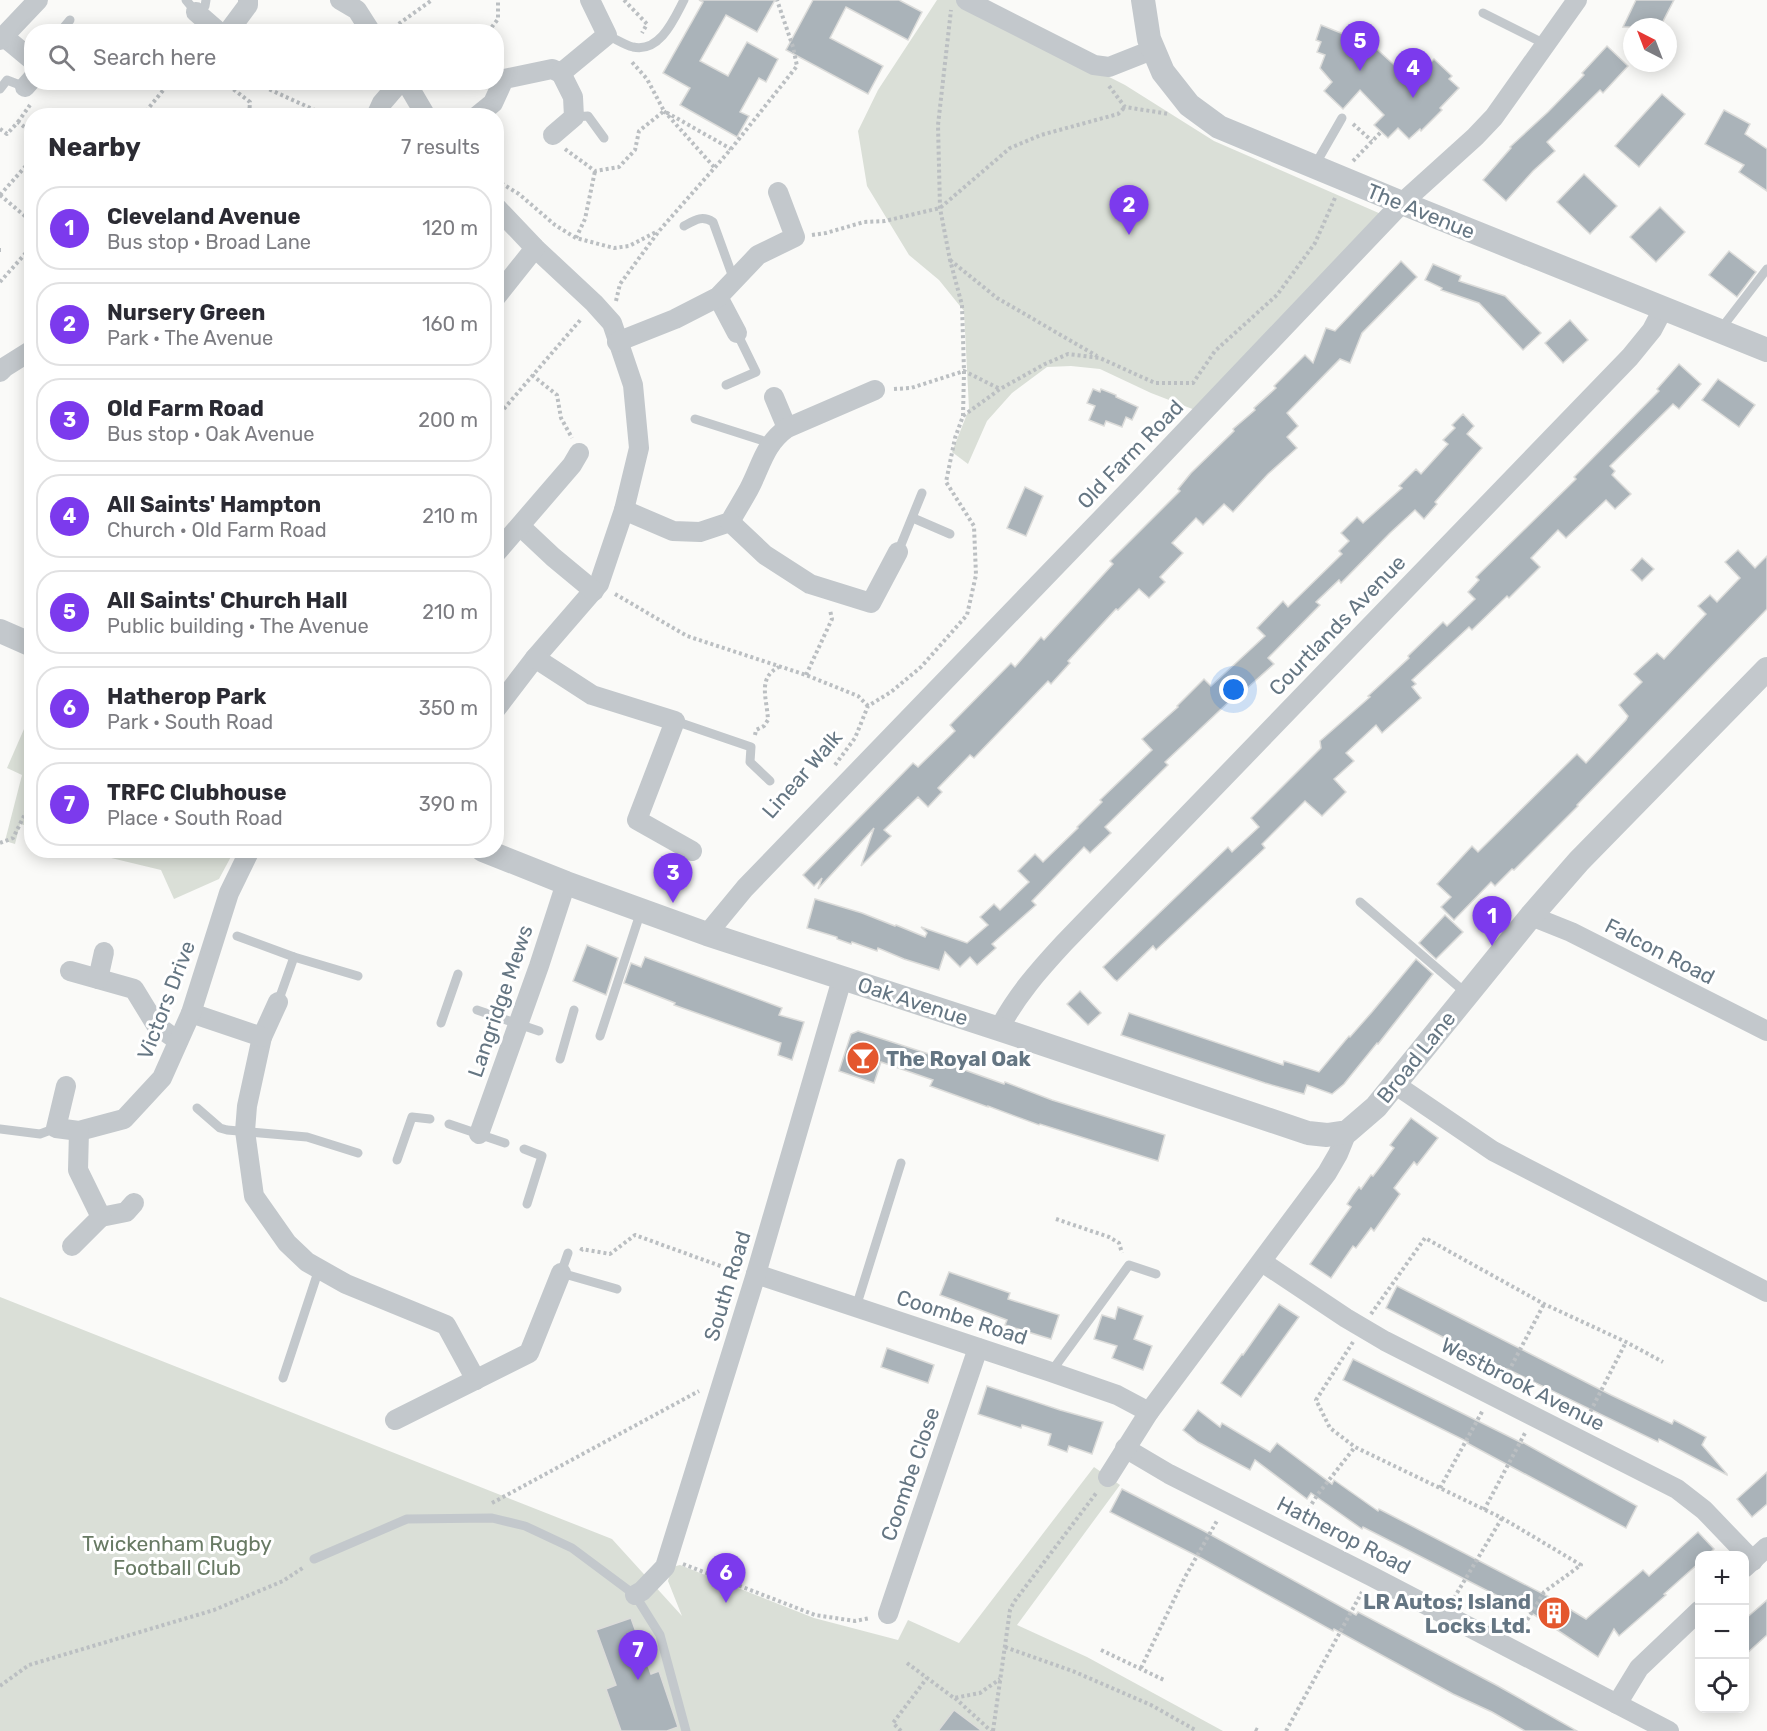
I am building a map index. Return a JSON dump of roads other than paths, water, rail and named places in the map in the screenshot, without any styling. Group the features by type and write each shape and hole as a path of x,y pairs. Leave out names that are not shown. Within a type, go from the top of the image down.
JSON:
{"street":[{"path":"24,54 2,38 38,0"},
{"path":"234,24 248,5 248,0"},
{"path":"340,0 357,10 366,24"},
{"path":"561,73 607,35 590,0"},
{"path":"966,0 1094,65 1112,66 1152,50"},
{"name":"The Avenue","path":"1143,0 1152,50 1168,81 1189,105 1209,122 1402,203 1767,350"},
{"name":"Old Farm Road","path":"707,934 745,888 1023,590 1166,452 1402,203 1494,117 1577,0"},
{"path":"197,7 212,24"},
{"path":"504,74 552,69 561,73 573,97 574,117 553,135"},
{"path":"380,108 393,90"},
{"path":"411,90 421,108"},
{"path":"486,108 493,102 496,90"},
{"path":"618,342 675,319 718,297 758,255 795,237 777,192"},
{"path":"504,215 612,323 633,386 639,448 624,510 596,588 535,658 504,699"},
{"path":"504,287 535,248"},
{"path":"718,297 737,333"},
{"name":"Courtlands Avenue","path":"999,1029 1017,997 1030,980 1630,357 1652,330 1663,309"},
{"path":"0,372 24,355"},
{"path":"624,510 673,531 700,532 730,522 770,442 787,428 875,390"},
{"path":"774,397 787,428"},
{"path":"504,544 579,453"},
{"path":"730,522 765,555 810,584 871,603 898,552"},
{"path":"520,526 553,557 596,588"},
{"path":"0,631 24,642"},
{"path":"535,658 592,695 675,721 637,820 692,851"},
{"name":"Broad Lane","path":"1108,1477 1149,1412 1327,1173 1347,1132 1370,1113 1396,1085 1467,994 1579,861 1767,669"},
{"name":"Victors Drive","path":"56,1128 79,1131 124,1119 162,1078 191,1013 229,892 246,858"},
{"name":"Oak Avenue","path":"503,858 707,934 1308,1133 1327,1135 1347,1132"},
{"name":"Langridge Mews","path":"479,1134 566,883"},
{"name":"Falcon Road","path":"1531,916 1570,932 1767,1031"},
{"path":"98,979 104,952"},
{"path":"70,971 134,989 156,1025 178,1041"},
{"name":"South Road","path":"635,1595 642,1591 665,1567 755,1276 842,979"},
{"path":"278,1002 262,1036 247,1106 245,1131 254,1196 287,1243 307,1262 346,1284 446,1324 476,1380"},
{"path":"191,1013 262,1036"},
{"path":"1396,1085 1493,1151 1767,1292"},
{"path":"56,1128 66,1086"},
{"path":"79,1131 78,1170 101,1217"},
{"path":"72,1246 101,1217 126,1212 134,1203"},
{"name":"Westbrook Avenue","path":"1262,1262 1362,1328 1687,1496 1755,1559"},
{"path":"395,1420 530,1353 561,1273"},
{"name":"Coombe Road","path":"755,1276 1051,1372 1116,1395 1149,1412"},
{"name":"Coombe Close","path":"888,1614 978,1348"},
{"name":"Hatherop Road","path":"1125,1448 1169,1474 1292,1535 1669,1731"},
{"path":"1617,1704 1639,1668 1695,1615"}],"lane":[{"path":"607,35 633,47 646,48 664,35 684,0"},
{"path":"1483,13 1545,44"},
{"path":"67,24 70,20"},
{"path":"0,89 7,80 24,82"},
{"path":"574,117 588,116 604,138"},
{"path":"1314,167 1342,118"},
{"path":"684,226 699,218 706,218 713,222 734,280"},
{"path":"1718,332 1767,269"},
{"path":"726,385 756,372 737,333"},
{"path":"695,419 770,442"},
{"path":"898,552 922,493"},
{"path":"913,518 951,534"},
{"path":"675,721 751,747 750,762 770,781"},
{"path":"1360,902 1467,994"},
{"path":"600,1036 641,910"},
{"path":"237,936 294,957 358,976"},
{"path":"278,1002 294,957"},
{"path":"441,1023 453,1002 458,974"},
{"path":"477,1010 539,1030"},
{"path":"560,1059 562,1038 574,1010"},
{"path":"197,1108 220,1128 307,1137 358,1153"},
{"path":"397,1160 412,1117 430,1119"},
{"path":"449,1124 505,1143"},
{"path":"0,1129 40,1134 56,1128"},
{"path":"524,1149 542,1156 527,1204"},
{"path":"856,1307 901,1163"},
{"path":"568,1252 561,1273 617,1288"},
{"path":"1051,1372 1129,1265 1156,1274"},
{"path":"282,1378 319,1269"},
{"path":"314,1559 407,1519 492,1518 525,1526 572,1548 635,1595 660,1635 686,1731"}],"place":[{"name":"All Saints' Church Hall","path":"1360,71"},
{"name":"All Saints' Hampton","path":"1413,98"},
{"name":"Nursery Green","path":"1129,235"},
{"name":"Old Farm Road","path":"673,903"},
{"name":"Cleveland Avenue","path":"1492,946"},
{"name":"The Royal Oak","path":"863,1058"},
{"name":"Hatherop Park","path":"726,1603"},
{"name":"LR Autos; Island Locks Ltd.","path":"1554,1613"},
{"name":"TRFC Clubhouse","path":"638,1680"}],"park label":[{"name":"Twickenham Rugby Football Club","path":"177,1555"}]}
